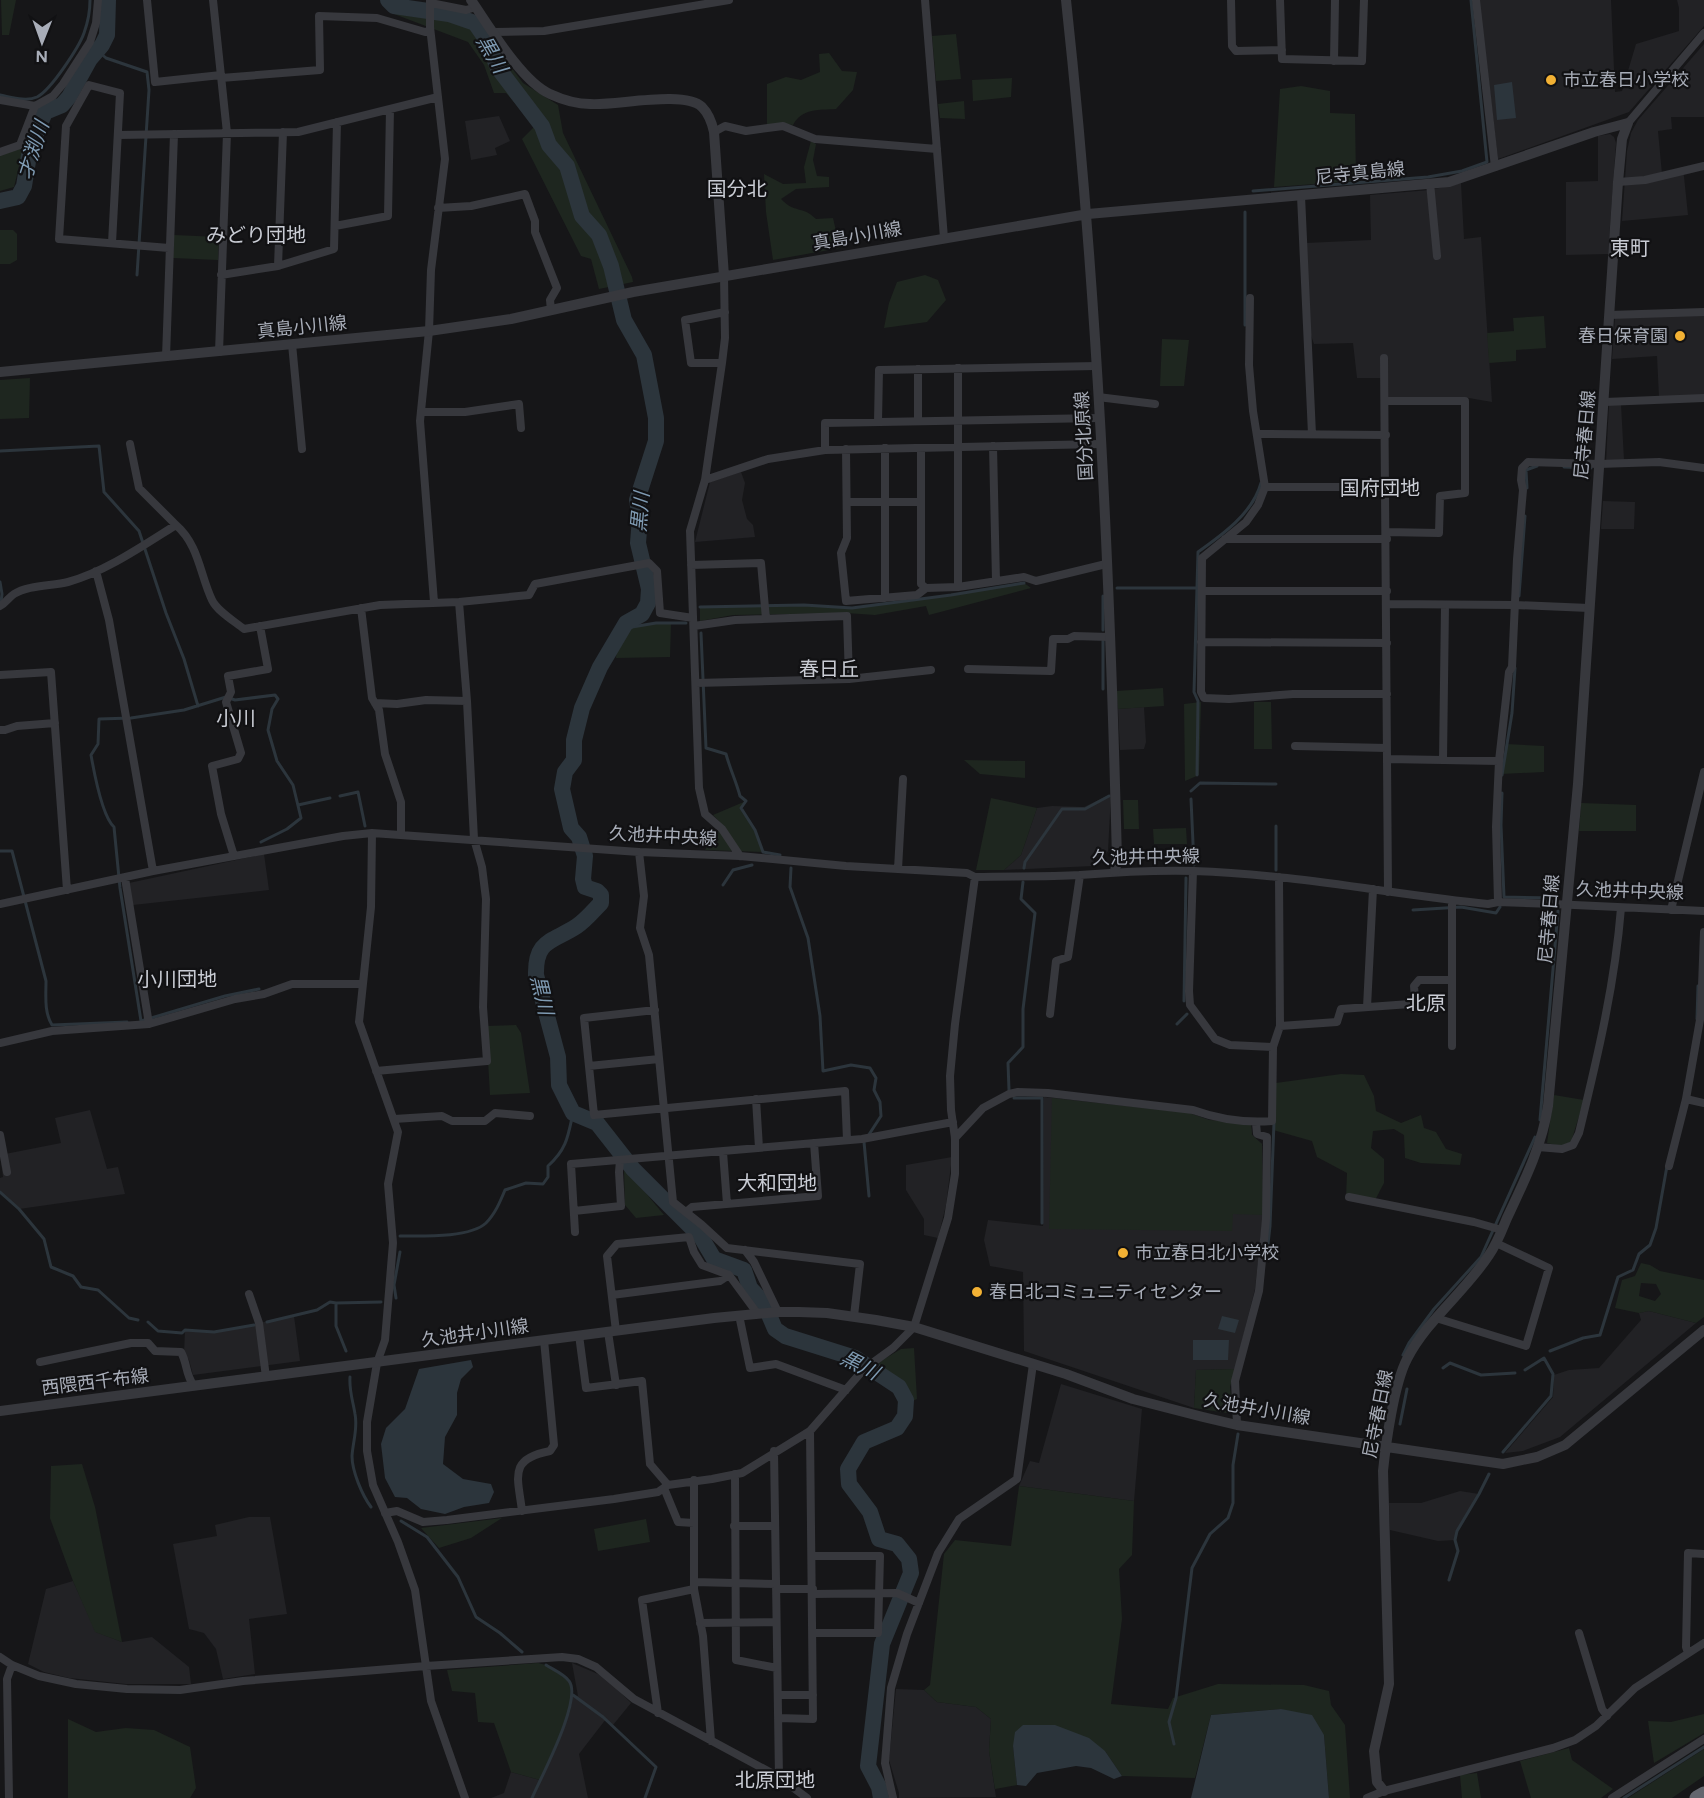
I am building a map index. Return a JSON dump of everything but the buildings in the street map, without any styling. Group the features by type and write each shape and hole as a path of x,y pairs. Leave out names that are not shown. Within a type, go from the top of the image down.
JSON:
{"highway":[{"path":"1697,1798 1704,1794"}],"street":[{"path":"0,100 35,106 53,96 90,42 96,23 98,0"},
{"path":"147,0 155,82 320,70 319,16 377,18 425,32 430,29"},
{"path":"213,0 227,133 219,351"},
{"path":"494,32 544,31 697,2 729,0"},
{"path":"925,0 944,238"},
{"name":"国分北原線","path":"1066,0 1088,214 1100,418 1118,860 1115,871"},
{"path":"1231,0 1232,46 1236,51 1282,50"},
{"path":"1281,0 1282,59 1362,61 1364,0"},
{"path":"1334,60 1335,0"},
{"path":"1476,0 1495,167"},
{"path":"434,602 420,421 429,331 431,270 445,159 430,29 430,1 466,10 473,4 522,71 547,93 569,102 591,105 662,99 688,100 702,106 711,120 714,132 724,276 724,312 722,363 705,480 690,531 699,788 705,814 722,829 740,856"},
{"name":"尼寺春日線","path":"1388,1794 1377,1782 1374,1751 1389,1684 1383,1471 1386,1446 1406,1361 1436,1318 1491,1254 1496,1243 1497,1228 1524,1183 1544,1129 1578,784 1622,139 1628,123 1704,33"},
{"path":"112,243 120,93 88,85 66,126 59,239 170,248"},
{"path":"118,135 298,132 438,97"},
{"path":"0,152 20,145 35,106"},
{"path":"335,226 388,216 390,109"},
{"path":"221,275 278,266 334,249 337,122"},
{"name":"尼寺真島線","path":"1088,214 1449,182 1594,132 1628,123"},
{"path":"714,132 725,126 746,130 783,126 815,139 937,149"},
{"path":"278,266 283,132"},
{"path":"166,357 174,135"},
{"path":"1618,182 1645,180 1704,166"},
{"path":"1430,183 1437,256"},
{"path":"438,208 471,206 525,194 535,221 535,232 557,288 550,300 551,310"},
{"path":"1301,196 1312,434"},
{"name":"真島小川線","path":"0,372 429,331 511,319 633,292 1088,214"},
{"path":"1250,298 1249,365 1253,411 1265,486 1258,505 1246,522 1202,558 1201,692 1204,698 1229,699 1293,694 1387,694"},
{"path":"722,363 691,363 685,320 724,312"},
{"path":"1609,315 1704,312"},
{"path":"292,344 302,449"},
{"path":"1384,358 1388,892"},
{"path":"878,422 879,370 1096,366"},
{"path":"958,368 958,587"},
{"path":"918,369 918,421"},
{"path":"1098,396 1155,404"},
{"path":"1605,402 1704,398"},
{"path":"1224,539 1438,533 1440,496 1465,493 1465,402 1385,401"},
{"path":"421,412 465,412 519,405 521,428"},
{"path":"825,450 825,423 1100,418"},
{"path":"1258,434 1386,435"},
{"path":"130,444 139,488 187,534 204,573 213,603 244,629 380,605 459,602 529,595 535,584 650,563 657,571 660,613 694,622 847,616 849,679"},
{"path":"705,480 768,459 825,450 1101,444"},
{"path":"993,446 996,581"},
{"path":"921,447 921,584 926,588"},
{"path":"885,448 885,598"},
{"path":"846,449 847,538 841,553 846,601 917,595 926,588 958,587 1024,577 1036,581 1106,564"},
{"path":"1498,902 1496,827 1499,761 1518,605 1522,468 1528,462 1599,464 1659,462 1704,468"},
{"path":"1265,486 1386,487"},
{"path":"847,502 921,502"},
{"path":"2,606 14,594 49,584 68,582 96,571 176,525"},
{"path":"691,565 761,563 766,619"},
{"path":"96,571 109,620 153,872"},
{"path":"1202,591 1387,591"},
{"path":"376,1071 487,1061 483,1006 486,899 482,867 474,839 468,700 459,602"},
{"path":"1387,604 1589,608"},
{"path":"1443,760 1445,604"},
{"path":"361,608 372,698 379,710 385,754 401,802 400,833"},
{"path":"234,856 221,814 213,766 238,759 241,753 226,702 231,692 228,676 268,669 260,626"},
{"path":"968,669 1051,671 1053,639 1068,639 1074,636 1109,637"},
{"path":"1201,642 1387,643"},
{"path":"696,683 849,679 931,670"},
{"path":"0,675 51,672 67,890"},
{"path":"375,703 468,700"},
{"path":"0,730 17,726 55,723"},
{"path":"1295,746 1387,748"},
{"path":"1387,759 1499,761"},
{"path":"1671,910 1704,772"},
{"path":"898,869 903,779"},
{"path":"372,833 371,907 359,1022 398,1132 388,1184 393,1243 385,1340 377,1363 367,1422 367,1451 374,1485 415,1590 431,1701 465,1798"},
{"path":"0,904 121,878 343,836 400,833 474,839"},
{"name":"久池井中央線","path":"474,839 967,873 975,877 1080,875 1115,871 1127,873 1192,871 1279,877 1488,904 1498,902 1704,911"},
{"path":"639,852 644,896 640,928 649,956 673,1202 727,1248 860,1264 854,1316"},
{"path":"1192,871 1190,1005 1215,1039 1230,1045 1274,1047"},
{"path":"1050,1014 1056,961 1068,957 1080,875"},
{"path":"385,1513 397,1511 423,1522 522,1511 658,1492 666,1486 742,1473 774,1451 810,1431 864,1369 893,1348 914,1327 948,1218 955,1174 955,1138 950,1076 975,877"},
{"path":"955,1138 983,1108 1009,1094 1018,1092 1048,1093 1193,1110 1212,1117 1256,1122 1272,1121 1274,1047 1280,1026 1279,877"},
{"path":"121,878 148,1020"},
{"path":"1367,1007 1372,889"},
{"path":"1452,900 1452,1046"},
{"path":"1538,1147 1562,1149 1573,1145 1579,1133 1600,1047 1618,946 1621,908"},
{"path":"1669,1166 1686,1099 1701,1014 1704,932"},
{"path":"1280,1026 1337,1022 1341,1009 1410,1004 1415,998 1414,986 1419,980 1452,980"},
{"path":"0,1043 52,1031 148,1020 264,994 292,984 362,984"},
{"path":"655,1011 585,1018 594,1115 845,1091 847,1140"},
{"path":"589,1066 659,1059"},
{"path":"756,1099 759,1148"},
{"path":"1686,1099 1704,1103"},
{"path":"394,1119 442,1116 452,1121 484,1121 495,1113 530,1116"},
{"path":"575,1232 571,1164 618,1162 669,1155 847,1140 953,1122"},
{"path":"1237,1425 1235,1381 1259,1291 1266,1219 1267,1137 1257,1134 1256,1122"},
{"path":"0,1135 7,1172"},
{"path":"686,1212 692,1207 818,1196 814,1143"},
{"path":"723,1152 727,1204"},
{"path":"574,1211 621,1206 618,1162"},
{"path":"1348,1197 1497,1228"},
{"path":"616,1384 612,1295 607,1256 617,1244 688,1238 702,1265 729,1275 767,1312"},
{"path":"1436,1318 1526,1346 1549,1268 1496,1243"},
{"path":"744,1250 754,1262 767,1312"},
{"path":"612,1295 720,1281 729,1275"},
{"path":"249,1294 259,1323 266,1377"},
{"name":"久池井小川線","path":"194,1386 739,1315 767,1312 826,1313 914,1327 1033,1364 1133,1399 1237,1425 1503,1464 1538,1457 1565,1445 1704,1330"},
{"path":"739,1315 750,1368 776,1364 846,1390"},
{"path":"579,1335 586,1388 642,1381 650,1464 666,1486 678,1522 694,1523"},
{"path":"522,1511 518,1472 520,1465 530,1455 550,1451 554,1445 544,1340"},
{"path":"40,1362 131,1343 148,1343 155,1351 181,1352 187,1362 187,1377 194,1386"},
{"path":"893,1798 885,1763 891,1689 907,1634 938,1552 959,1519 1017,1479 1033,1364"},
{"name":"西隈西千布線","path":"0,1411 194,1386"},
{"path":"778,1718 813,1719 810,1431"},
{"path":"774,1451 779,1777"},
{"path":"735,1474 736,1660 777,1668"},
{"path":"694,1480 694,1586 703,1636 711,1741"},
{"path":"734,1526 775,1526"},
{"path":"1688,1653 1686,1647 1688,1553 1704,1554"},
{"path":"812,1556 880,1557 878,1633 813,1633"},
{"path":"658,1713 642,1600 694,1586 735,1583 813,1592 897,1593 919,1604"},
{"path":"699,1623 776,1622"},
{"path":"1579,1633 1602,1709 1607,1716"},
{"path":"1367,1798 1575,1740 1596,1726 1635,1688 1704,1643"},
{"path":"0,1657 39,1677 76,1684 127,1689 180,1690 233,1682 426,1666 562,1657 578,1659 596,1667 634,1699 779,1777 807,1798"},
{"path":"9,1798 4,1783 7,1679 12,1665"},
{"path":"778,1695 813,1695"},
{"path":"1612,1798 1704,1739"}],"shaded area":[{"path":"1,0 16,0 9,35 2,35"},
{"name":"市立春日小学校","path":"1479,0 1611,0 1615,92 1622,91 1636,44 1679,31 1677,0 1704,0 1704,26 1629,112 1498,159"},
{"path":"397,5 446,10 477,22 523,83 558,105 563,133 633,282 599,289 591,259 581,256 522,139 535,126 506,93 494,93 484,65 468,42 394,14 392,8"},
{"path":"956,34 961,79 936,81 932,36"},
{"path":"1704,44 1704,117 1671,117 1672,129 1658,131 1662,174 1683,167 1688,215 1622,221 1627,151 1631,133 1638,120"},
{"path":"829,53 842,71 857,72 853,90 836,109 806,113 801,115 793,125 781,123 767,125 767,84 786,77 801,80 820,72 819,54"},
{"path":"1012,78 1011,97 973,101 972,80"},
{"path":"1512,82 1516,118 1497,120 1494,85"},
{"path":"1301,86 1330,91 1330,113 1355,114 1356,181 1274,187 1280,89"},
{"path":"964,101 965,119 940,118 938,104"},
{"path":"499,116 510,141 495,148 497,155 471,160 465,121"},
{"path":"1610,134 1616,143 1608,254 1566,255 1566,182 1598,181 1598,136"},
{"path":"811,141 816,144 813,160 817,176 829,177 829,187 796,189 781,199 786,204 807,212 816,219 833,218 840,248 773,260 766,212 764,174 783,184 806,183 804,167"},
{"path":"24,146 14,187 0,191 0,154"},
{"path":"1461,183 1464,239 1481,237 1492,402 1463,397 1383,397 1383,378 1357,378 1353,343 1314,344 1310,332 1306,243 1371,240 1370,195 1430,190"},
{"path":"0,230 13,230 17,234 17,260 10,264 0,264"},
{"path":"174,235 219,237 218,260 173,258"},
{"path":"925,275 938,280 946,300 927,322 884,328 889,303 897,282"},
{"name":"春日保育園","path":"1704,314 1704,396 1659,397 1657,356 1612,359 1615,318"},
{"path":"1544,316 1546,348 1516,350 1516,361 1489,363 1487,333 1514,331 1513,318"},
{"path":"1162,339 1189,340 1184,386 1160,386"},
{"path":"30,378 29,418 0,419 0,380"},
{"path":"1609,404 1621,404 1624,460 1606,462"},
{"path":"741,472 745,483 742,500 747,519 753,525 755,537 695,542 710,482"},
{"path":"1603,501 1635,502 1634,529 1601,529"},
{"path":"1024,583 1031,588 929,615 926,606 875,615 846,613 733,615 700,621 700,607 804,605 852,608"},
{"path":"671,623 670,657 616,658 617,646 632,627"},
{"path":"1163,688 1164,706 1118,709 1116,691"},
{"path":"1201,702 1199,775 1185,781 1184,704"},
{"path":"1254,702 1271,702 1272,749 1254,749"},
{"path":"1144,707 1146,742 1144,749 1120,750 1118,709"},
{"path":"1506,744 1544,746 1544,772 1501,774"},
{"path":"964,760 1025,761 1025,778 980,774"},
{"path":"1111,794 1108,851 1102,860 1093,866 1004,870 1021,855 1037,808 1084,807"},
{"path":"991,798 1037,808 1021,855 1004,870 976,870"},
{"path":"1123,800 1138,800 1139,829 1124,829"},
{"path":"746,801 742,809 755,830 763,852 705,850 721,823 713,815"},
{"path":"1581,803 1636,805 1636,831 1579,831"},
{"path":"1186,828 1187,844 1154,844 1153,829"},
{"path":"264,854 269,890 133,905 129,883"},
{"path":"516,1025 521,1033 530,1093 490,1095 486,1026"},
{"path":"1341,1074 1364,1075 1374,1096 1376,1111 1401,1123 1421,1115 1424,1128 1436,1132 1446,1149 1462,1154 1460,1165 1421,1163 1405,1158 1404,1135 1394,1129 1373,1131 1371,1148 1384,1159 1384,1183 1373,1204 1346,1198 1347,1173 1317,1157 1312,1141 1273,1130 1276,1083"},
{"path":"1554,1095 1584,1100 1571,1142 1560,1146 1547,1143"},
{"name":"市立春日北小学校","path":"1044,1097 1189,1113 1209,1120 1251,1124 1252,1135 1262,1144 1263,1215 1255,1289 1235,1369 1196,1370 1194,1408 1024,1351 1023,1272 990,1266 984,1240 988,1220 1043,1226"},
{"path":"1052,1098 1189,1113 1209,1120 1251,1124 1252,1135 1262,1144 1263,1215 1233,1214 1232,1231 1049,1229"},
{"path":"90,1110 107,1169 118,1167 125,1194 19,1209 0,1192 0,1178 3,1177 0,1155 61,1143 55,1118"},
{"path":"952,1157 946,1205 938,1238 924,1235 924,1219 906,1190 906,1165"},
{"path":"624,1171 631,1175 664,1215 636,1218 625,1205"},
{"path":"1641,1263 1660,1271 1704,1280 1704,1317 1696,1323 1649,1311 1639,1313 1615,1308 1622,1280 1635,1276","holes":["1641,1283 1656,1284 1661,1294 1655,1301 1639,1296"]},
{"path":"1649,1311 1696,1323 1560,1437 1523,1451 1505,1453 1553,1397 1554,1375 1569,1370 1599,1368 1641,1320 1639,1313"},
{"path":"294,1316 300,1361 193,1375 189,1360 184,1354 185,1330 214,1332"},
{"path":"1222,1316 1239,1320 1235,1333 1218,1329"},
{"path":"1193,1340 1229,1340 1228,1360 1193,1360"},
{"path":"914,1348 917,1399 910,1402 904,1383 876,1364 901,1349"},
{"path":"471,1360 473,1367 461,1379 457,1393 457,1415 445,1437 443,1464 463,1479 491,1484 494,1492 489,1503 464,1507 445,1514 421,1509 407,1498 395,1497 385,1478 381,1444 386,1428 405,1409 419,1369"},
{"path":"1235,1369 1230,1387 1233,1414 1194,1408 1196,1370"},
{"path":"1061,1384 1142,1409 1134,1501 1019,1486 1030,1461 1039,1463"},
{"path":"82,1464 95,1507 122,1642 95,1632 50,1518 51,1466"},
{"path":"1019,1486 1134,1501 1132,1555 1119,1569 1122,1619 1111,1704 1168,1709 1173,1698 1218,1684 1304,1685 1329,1691 1331,1705 1345,1725 1350,1798 1329,1798 1324,1735 1281,1709 1211,1715 1195,1778 1122,1776 1105,1751 1013,1746 1017,1785 995,1789 989,1751 991,1719 976,1707 937,1702 924,1690 930,1685 944,1554 955,1540 1011,1546"},
{"path":"1460,1491 1479,1494 1457,1530 1455,1540 1438,1541 1390,1530 1389,1503 1421,1503"},
{"path":"249,1517 270,1517 287,1614 249,1619 255,1674 223,1679 216,1649 204,1633 189,1629 173,1544 217,1536 215,1525"},
{"path":"502,1518 471,1538 439,1548 421,1528"},
{"path":"646,1519 650,1542 598,1551 594,1529"},
{"path":"73,1581 96,1632 122,1642 152,1637 189,1667 191,1684 126,1684 69,1678 44,1672 28,1664 46,1589"},
{"path":"538,1663 546,1665 569,1681 573,1695 570,1711 540,1780 511,1772 494,1723 478,1722 475,1693 452,1691 447,1670"},
{"path":"572,1663 605,1677 631,1703 613,1725 606,1719 579,1754 588,1798 491,1798 504,1793 511,1772 540,1780 570,1711 573,1695 578,1696"},
{"path":"896,1689 924,1690 937,1702 976,1707 991,1719 989,1751 996,1797 899,1798 889,1760"},
{"path":"1281,1709 1312,1715 1324,1735 1329,1798 1191,1798 1211,1715"},
{"path":"1704,1714 1704,1733 1654,1763 1648,1721 1671,1722"},
{"path":"68,1719 96,1732 126,1728 154,1730 190,1747 196,1788 190,1798 68,1798"},
{"path":"1023,1725 1055,1725 1089,1738 1105,1751 1122,1776 1114,1779 1091,1768 1076,1766 1037,1773 1026,1786 1017,1785 1013,1746 1015,1732"},
{"path":"1569,1748 1572,1760 1613,1789 1601,1798 1531,1798 1520,1761"},
{"path":"1704,1749 1704,1776 1672,1798 1628,1798"},
{"path":"1477,1773 1481,1798 1462,1798 1460,1775"}],"waterway":[{"path":"0,95 28,99 37,97 50,86 71,58 84,33 90,0"},
{"name":"才渕川","path":"0,201 18,197 24,186 30,149 45,112 62,105 69,97 90,59 102,45 107,35 108,0"},
{"name":"黒川","path":"388,0 394,6 449,14 475,23 486,39 498,68 542,126 549,145 567,166 582,216 599,235 611,266 624,320 644,355 656,418 656,441 637,500 640,518 638,543 649,589 648,603 642,614 626,623 600,667 582,708 574,740 574,760 565,772 562,789 571,828 579,837 585,856 583,879 585,887 597,891 601,895 601,903 580,924 542,948 536,963 536,975 558,1057 559,1085 573,1113 597,1123 633,1169 701,1237 714,1259 744,1270 750,1288 764,1303 775,1329 785,1336 855,1358 899,1387 906,1400 905,1416 897,1428 864,1442 848,1469 849,1484 870,1512 879,1539 897,1544 909,1559 911,1573 882,1644 868,1766 879,1787 881,1798"},
{"path":"1253,191 1428,177 1462,171 1487,162 1471,0"},
{"path":"97,50 106,58 147,72 149,90 137,275"},
{"path":"1245,212 1245,325"},
{"path":"0,451 99,446 104,492 139,531 198,706"},
{"path":"1527,488 1526,470 1537,466"},
{"path":"1564,467 1591,468"},
{"path":"1197,775 1198,701 1194,692 1198,552 1244,514 1261,483"},
{"path":"1519,596 1525,516"},
{"path":"0,582 1,602"},
{"path":"700,607 804,605 852,608 1024,583"},
{"path":"1117,588 1197,588"},
{"path":"1103,596 1103,630"},
{"path":"626,623 632,627 656,623 686,623"},
{"path":"701,633 706,748 726,754 740,796 746,801 741,808 755,830 763,852 780,855"},
{"path":"1103,641 1103,689"},
{"path":"1502,775 1512,713 1515,668"},
{"path":"259,989 225,996 141,1021 120,888 114,827 102,804 91,755 98,744 99,719 131,718 184,710 226,697 235,700 275,695 278,699 272,709 268,730 277,761 293,785 301,818 287,829 261,842"},
{"path":"1191,791 1200,783 1276,784"},
{"path":"340,796 358,792 365,826"},
{"path":"1502,793 1504,897 1557,898"},
{"path":"1024,868 1025,862 1062,809 1085,809 1109,796"},
{"path":"298,805 330,798"},
{"path":"1191,799 1194,865"},
{"path":"1276,826 1276,870"},
{"path":"0,851 12,851 46,981 47,1009 52,1025 127,1022"},
{"path":"723,885 733,870 752,865"},
{"path":"791,868 790,887 808,938 820,1016 823,1071 851,1065 870,1068 876,1078 874,1090 880,1102 881,1116 868,1136"},
{"path":"1184,1001 1186,878"},
{"path":"1009,1090 1008,1063 1023,1047 1023,1009 1035,913 1021,899 1023,882"},
{"path":"1413,910 1461,907 1496,913 1500,907"},
{"path":"1540,1120 1558,911"},
{"path":"1697,1019 1698,986 1700,986"},
{"path":"1177,1024 1187,1014"},
{"path":"1014,1098 1042,1098 1042,1223"},
{"path":"400,1236 458,1234 479,1228 492,1216 505,1190 526,1183 543,1184 548,1177 548,1166 566,1142 573,1113"},
{"path":"1267,1253 1274,1122"},
{"path":"1403,1355 1434,1309 1481,1257 1535,1137"},
{"path":"864,1142 869,1196"},
{"path":"1550,1351 1583,1338 1600,1335 1618,1277 1633,1270 1639,1254 1650,1245 1656,1228 1667,1166"},
{"path":"0,1192 19,1209 44,1239 51,1267 73,1276 81,1287 98,1290 129,1318 138,1320"},
{"path":"396,1298 394,1285 400,1252"},
{"path":"267,1322 317,1310 330,1302 336,1303"},
{"path":"346,1351 336,1326 336,1303 381,1302"},
{"path":"148,1322 158,1331 182,1333 185,1330 214,1332 254,1325"},
{"path":"1503,1452 1551,1396 1553,1374 1544,1358 1525,1370"},
{"path":"1443,1368 1450,1363 1481,1375 1515,1373"},
{"path":"350,1377 356,1424 352,1462 358,1483 371,1507"},
{"path":"1400,1424 1407,1389"},
{"path":"1174,1744 1169,1722 1176,1698 1192,1568 1210,1534 1228,1518 1233,1503 1233,1465 1238,1434"},
{"path":"1449,1580 1458,1551 1455,1540 1457,1531 1489,1474"},
{"path":"401,1521 427,1537 458,1577 476,1617 522,1652"},
{"path":"532,1798 566,1720 572,1690 569,1681 546,1665"},
{"path":"573,1695 603,1717 656,1767 645,1798"},
{"path":"1624,1798 1704,1747"}],"place":[{"name":"市立春日小学校","path":"1551,80"},
{"name":"春日保育園","path":"1680,336"},
{"name":"市立春日北小学校","path":"1123,1253"},
{"name":"春日北コミュニティセンター","path":"977,1292"}],"district":[{"name":"国分北","path":"737,189"},
{"name":"みどり団地","path":"256,235"},
{"name":"東町","path":"1630,248"},
{"name":"国府団地","path":"1380,488"},
{"name":"春日丘","path":"829,669"},
{"name":"小川","path":"236,718"},
{"name":"小川団地","path":"177,979"},
{"name":"北原","path":"1426,1003"},
{"name":"大和団地","path":"777,1183"},
{"name":"北原団地","path":"775,1780"}]}
